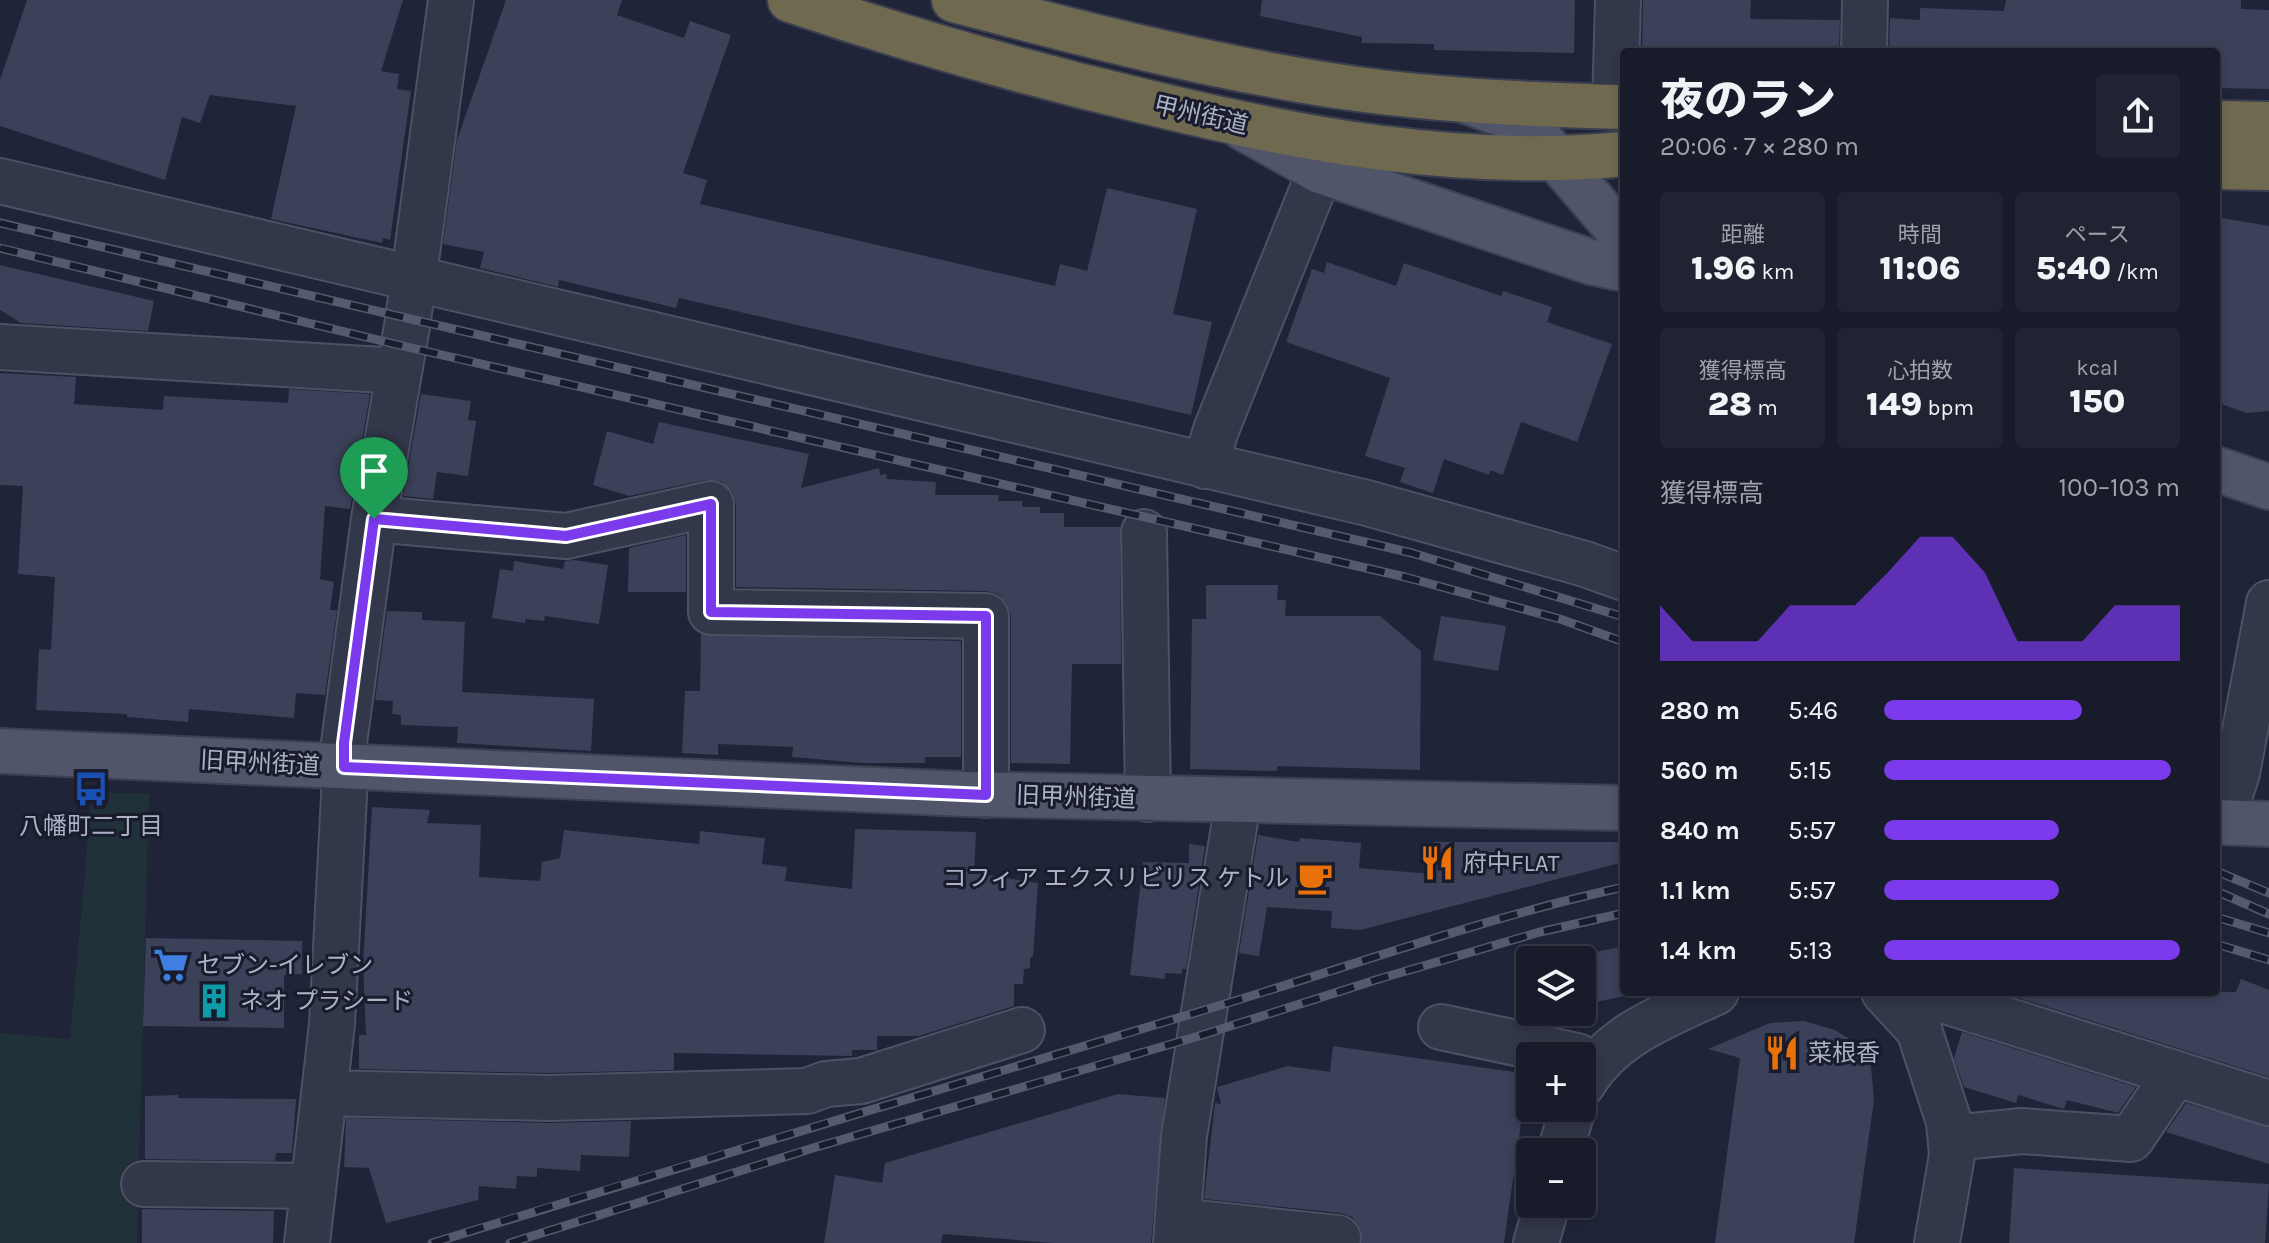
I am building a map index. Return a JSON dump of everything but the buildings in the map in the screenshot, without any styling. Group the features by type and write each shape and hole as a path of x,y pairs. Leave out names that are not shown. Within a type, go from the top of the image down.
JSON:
{"highway":[{"name":"甲州街道","path":"790,0 898,37 1236,124 1355,145 1459,156 1561,160 1620,156"},
{"path":"954,0 1070,31 1249,70 1357,89 1464,100 1620,107"},
{"path":"2220,123 2269,124"},
{"path":"2220,167 2269,168"}],"main road":[{"path":"1464,100 1509,117 1537,136 1561,160 1618,231"},
{"path":"1236,124 1320,171 1591,262 1620,268"},
{"path":"1618,231 1604,196 1608,180 1620,162"},
{"path":"2220,470 2269,487"},
{"name":"旧甲州街道","path":"0,751 986,795 1620,808"},
{"path":"2220,820 2269,824"}],"street":[{"path":"307,1243 332,1024 344,743 451,0"},
{"path":"1618,0 1620,107"},
{"path":"1864,48 1865,0"},
{"path":"1205,466 1216,430 1320,171"},
{"path":"0,181 1367,503 1620,577"},
{"path":"0,347 399,371"},
{"path":"374,519 566,536 711,504 711,612 986,616 986,795"},
{"path":"1144,532 1148,799"},
{"path":"2220,815 2237,773 2269,603"},
{"path":"1238,802 1194,1067 1177,1232 1338,1238"},
{"path":"1596,1057 1618,1042 1708,996"},
{"path":"1888,996 1919,1030 1952,1138 1937,1243"},
{"path":"1930,996 2269,1103"},
{"path":"1441,1027 1516,1047"},
{"path":"324,1093 549,1098 807,1091 826,1084 861,1081 1022,1030"},
{"path":"1952,1138 2022,1131 2131,1139 2175,1074"},
{"path":"144,1184 313,1186"},
{"path":"1536,1243 1543,1218"}],"shaded area":[{"path":"92,792 149,794 137,1243 0,1243 0,1033 70,1039"}],"railway":[{"path":"0,223 1412,553 1620,616"},
{"path":"0,248 403,346 1405,577 1560,619 1620,641"},
{"path":"2220,873 2269,893"},
{"path":"432,1243 1516,914 1620,888"},
{"path":"2220,893 2269,914"},
{"path":"510,1243 813,1148 1199,1036 1382,978 1540,932 1620,914"},
{"path":"2220,918 2269,933"},
{"path":"2220,945 2269,960"}],"place":[{"name":"八幡町二丁目","path":"91,789"},
{"name":"府中FLAT","path":"1437,863"},
{"name":"コフィア エクスリビリス ケトル","path":"1315,878"},
{"name":"セブン-イレブン","path":"171,965"},
{"name":"ネオ プラシード","path":"214,1001"},
{"name":"菜根香","path":"1782,1053"}],"route":[{"path":"711,504 711,612 986,616 986,795 344,767 344,743 374,519 566,536 711,504"}]}
